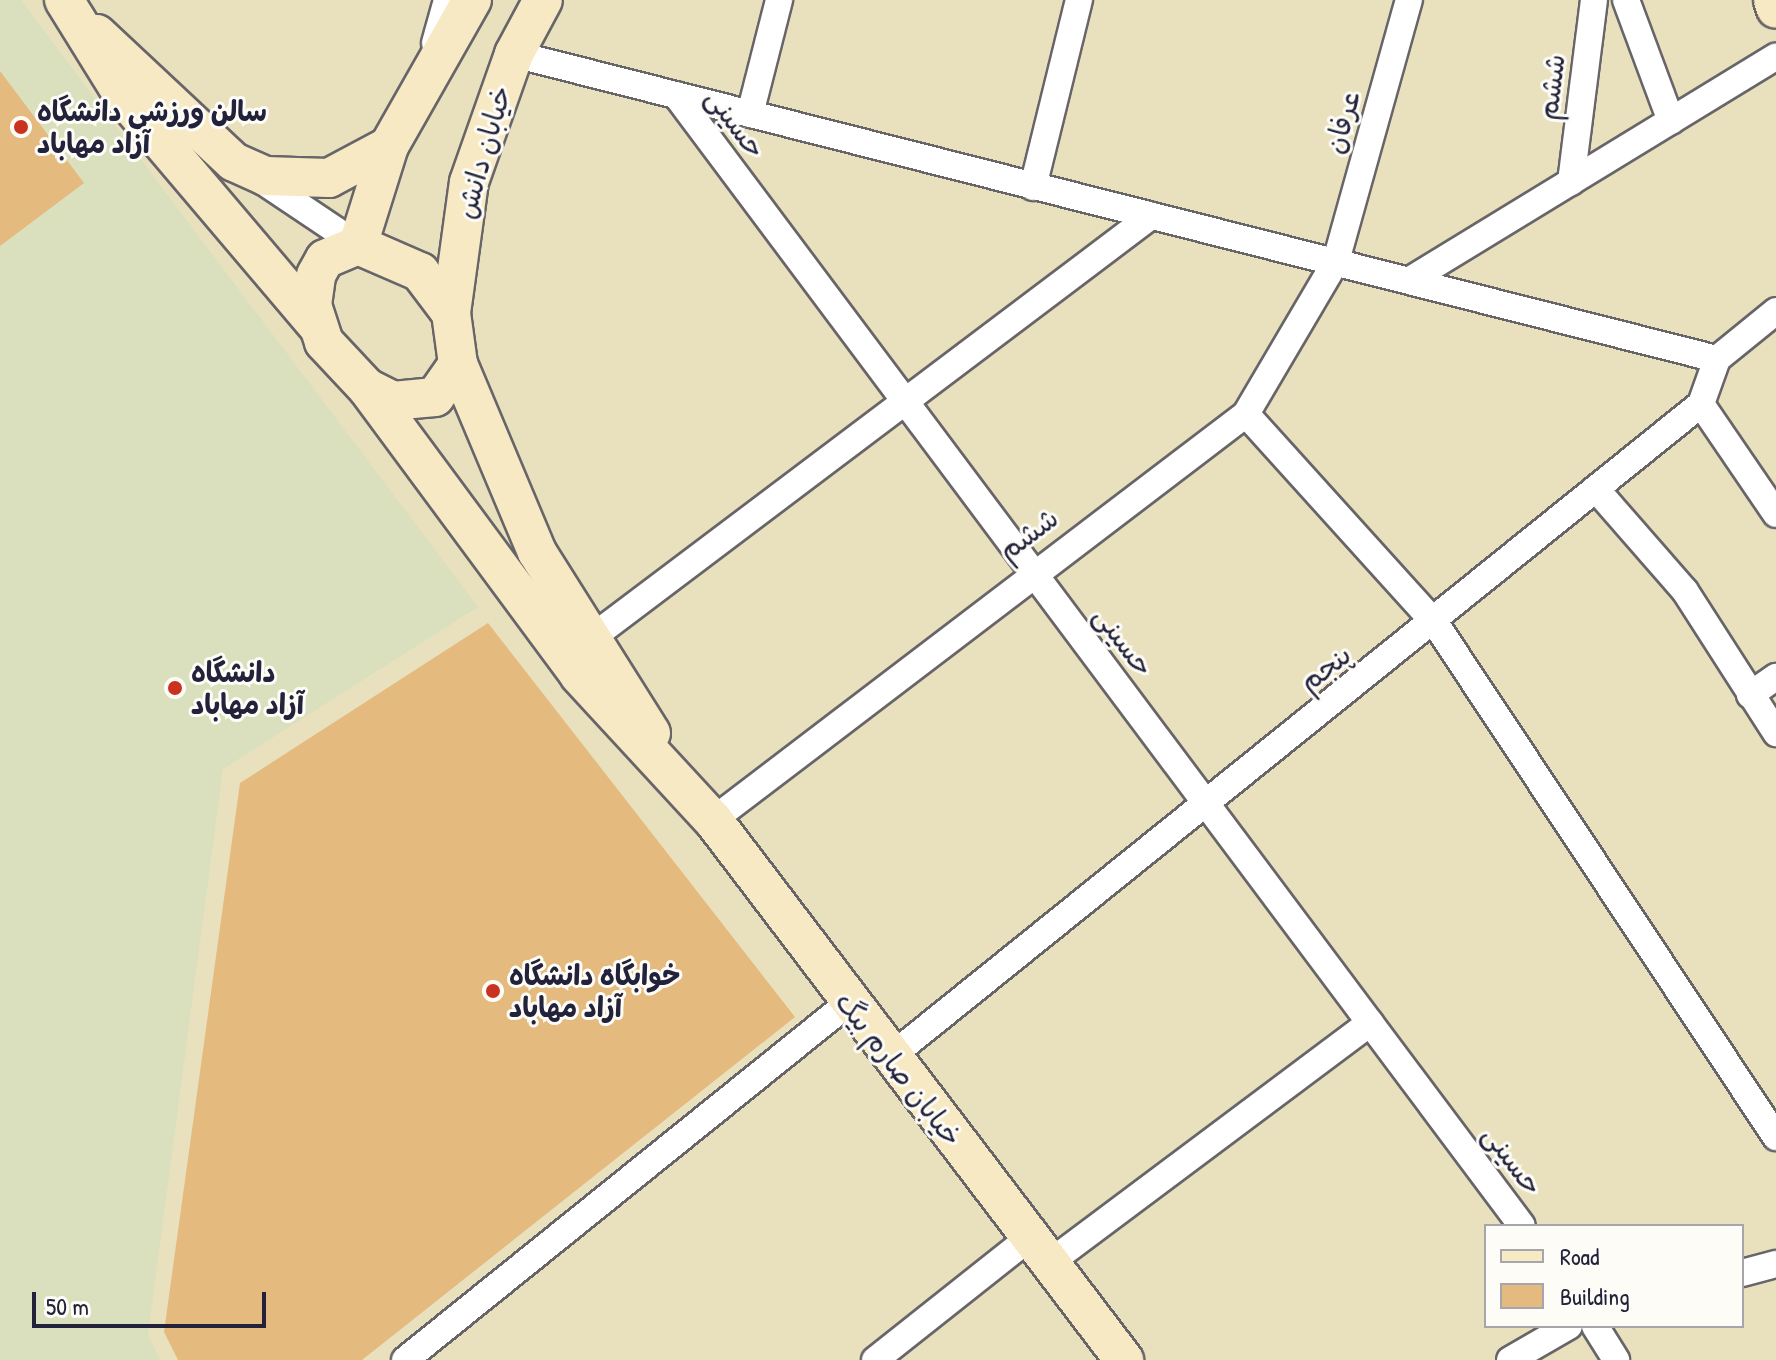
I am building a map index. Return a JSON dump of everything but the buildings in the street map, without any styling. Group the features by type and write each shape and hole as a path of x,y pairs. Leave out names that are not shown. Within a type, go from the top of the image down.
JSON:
{"street":[{"path":"427,73 447,0"},
{"path":"316,324 316,275 325,259 358,245 389,146 427,73 472,0"},
{"name":"خیابان دانش","path":"451,313 469,182 514,54 543,0"},
{"path":"750,114 779,0"},
{"path":"1033,187 1079,0"},
{"name":"عرفان","path":"1336,261 1409,0"},
{"name":"ششم","path":"1571,182 1594,0"},
{"path":"1626,0 1671,121"},
{"path":"1773,0 1776,9"},
{"path":"70,8 234,162 358,245 420,272 451,313 458,364 524,525 594,636 674,778"},
{"path":"70,8 126,100 367,388 579,675 674,778"},
{"path":"514,54 1717,359"},
{"path":"1410,280 1776,57"},
{"name":"حسینی","path":"676,95 1521,1224"},
{"path":"234,162 300,182 353,169 389,146"},
{"path":"594,636 1151,216"},
{"name":"ششم","path":"713,820 1032,571 1246,414 1336,261"},
{"path":"1776,311 1717,359 1701,404 1776,514"},
{"path":"367,388 416,403 435,397 458,364"},
{"name":"پنجم","path":"889,1058 1205,803 1435,623 1701,404"},
{"path":"1246,414 1435,623 1776,1137"},
{"path":"1596,489 1685,591 1776,733"},
{"path":"1750,695 1776,677"},
{"name":"خیابان صارم بیگ","path":"674,778 713,820 847,1004 1124,1360"},
{"path":"405,1360 847,1004"},
{"path":"875,1360 1370,1023"},
{"path":"1744,1272 1776,1264"},
{"path":"1510,1360 1566,1328"},
{"path":"1596,1328 1616,1360"}],"shaded area":[{"name":"دانشگاه آزاد مهاباد","path":"0,0 21,0 478,607 223,769 148,1335 160,1360 0,1360"}],"place":[{"name":"سالن ورزشی دانشگاه آزاد مهاباد","path":"21,127"},
{"name":"دانشگاه آزاد مهاباد","path":"175,688"},
{"name":"خوابگاه دانشگاه آزاد مهاباد","path":"493,991"}]}
